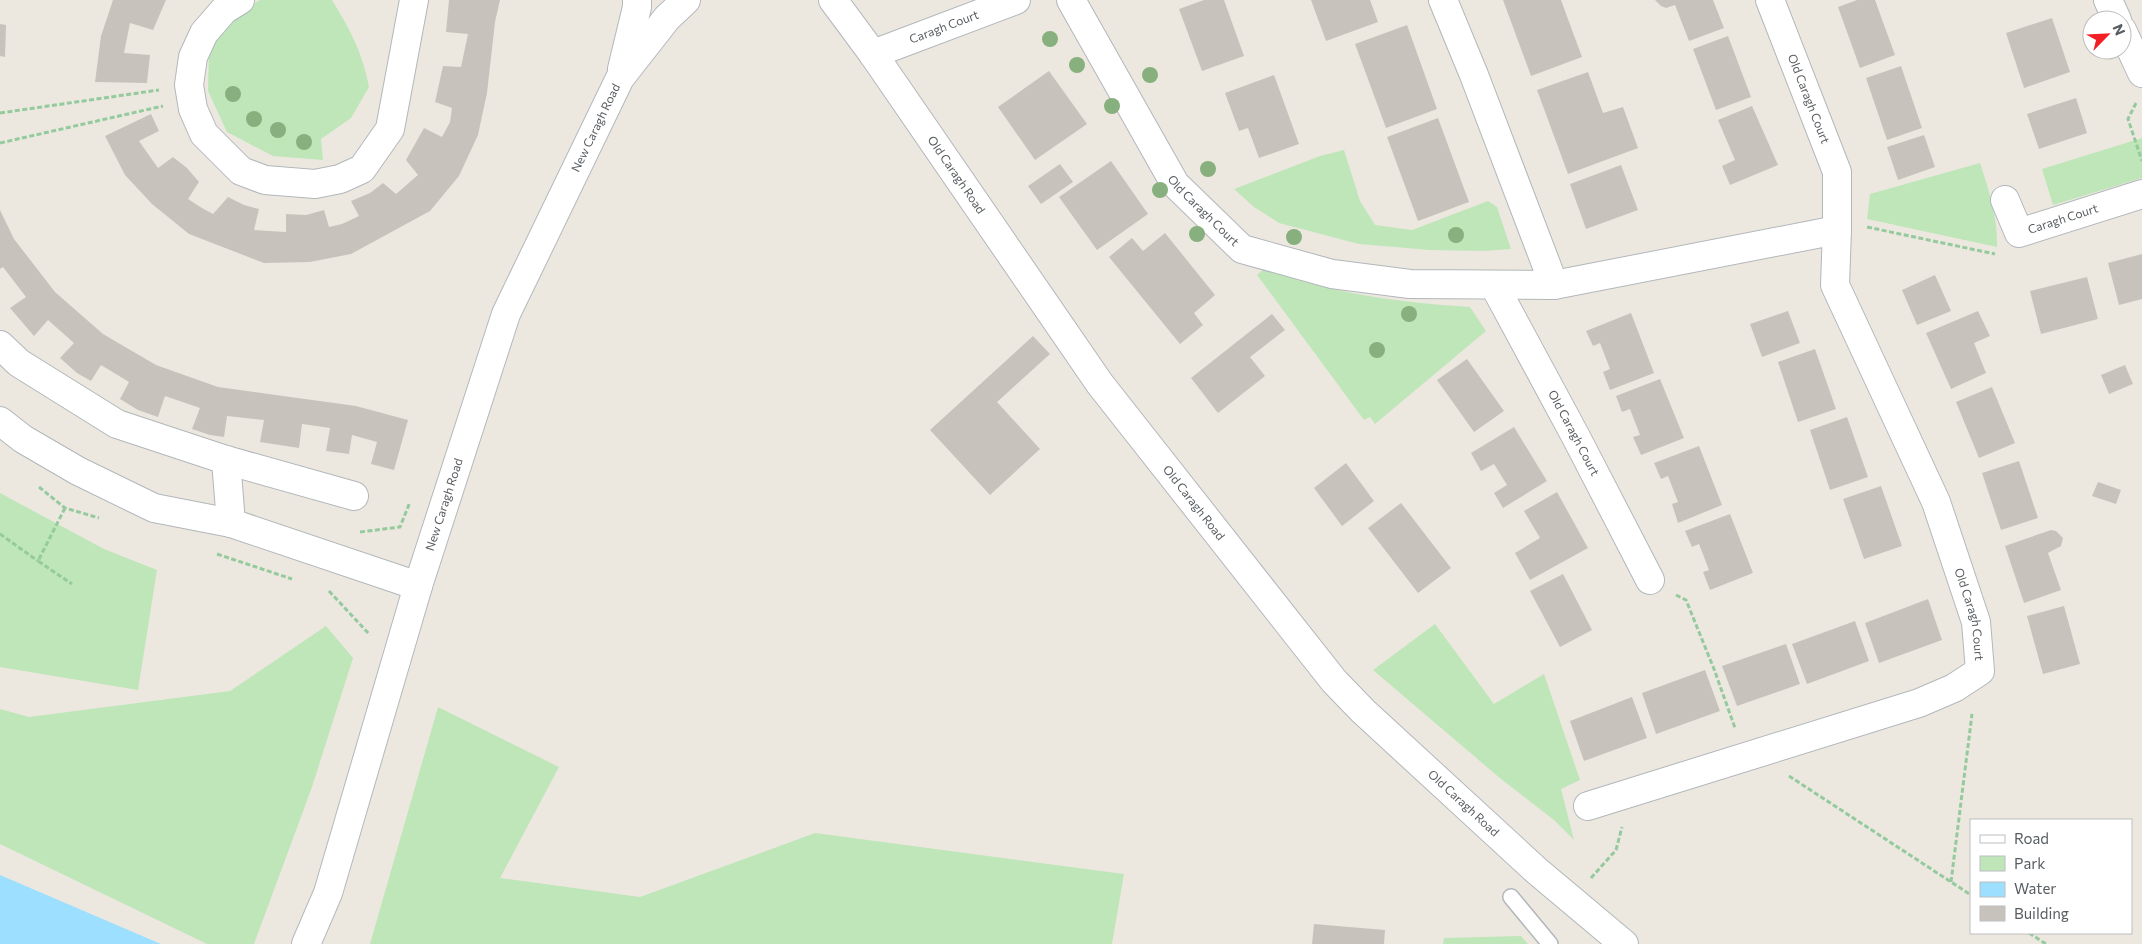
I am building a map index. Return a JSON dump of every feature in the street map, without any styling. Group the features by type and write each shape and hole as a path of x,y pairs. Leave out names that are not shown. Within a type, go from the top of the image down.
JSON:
{"street":[{"path":"240,0 224,10 204,33 193,57 190,92 193,109 204,134 241,171 265,180 315,184 340,179 362,169 390,129 414,0"},
{"name":"New Caragh Road","path":"620,78 637,0"},
{"name":"New Caragh Road","path":"306,944 328,892 418,586 506,314 620,78 667,18 686,0"},
{"name":"Old Caragh Road","path":"833,0 873,54 1100,384 1334,681 1370,717 1572,900 1624,944"},
{"name":"Caragh Court","path":"873,54 1016,0"},
{"name":"Old Caragh Court","path":"1071,0 1175,184 1242,249 1332,274 1410,284 1554,285 1837,225"},
{"path":"1443,0 1474,75 1554,285"},
{"name":"Old Caragh Court","path":"1588,806 1919,703 1954,688 1980,670 1976,622 1936,502 1835,285 1838,172 1770,0"},
{"path":"2132,60 2140,85"},
{"name":"Caragh Court","path":"2005,200 2019,233 2142,194"},
{"name":"Old Caragh Court","path":"1494,285 1650,580"},
{"path":"0,345 20,364 117,424 226,460 354,496"},
{"path":"0,421 23,439 78,471 154,508 231,523 418,586"},
{"path":"226,460 231,523"}],"lane":[{"path":"1511,896 1550,944"}],"path":[{"path":"2140,85 2128,119 2142,161"},
{"path":"0,113 190,92"},
{"path":"0,143 190,92"},
{"path":"1837,225 2003,256 2019,233"},
{"path":"36,484 65,508 103,519"},
{"path":"351,533 400,527 411,500"},
{"path":"38,561 65,508"},
{"path":"0,534 72,584"},
{"path":"214,553 295,580"},
{"path":"1650,580 1686,600 1750,755 1970,894"},
{"path":"321,589 330,592 370,634 369,643"},
{"path":"1951,882 1974,698 1969,678"},
{"path":"1572,900 1616,850 1623,829 1614,798"},
{"path":"2031,934 2046,944"}],"green space":[{"path":"260,0 332,0 350,32 359,53 369,87 351,118 321,139 323,160 273,156 227,132 208,91 209,47 235,15"},
{"path":"2142,138 2142,178 2053,205 2042,169"},
{"path":"1344,150 1360,201 1375,225 1412,230 1488,201 1497,207 1511,249 1483,251 1430,250 1359,244 1279,223 1254,207 1234,189 1320,156"},
{"path":"1980,163 1990,194 1997,247 1867,219 1870,194"},
{"path":"1264,269 1340,291 1366,296 1417,303 1470,307 1486,331 1375,424 1370,417 1364,420 1257,275"},
{"path":"0,493 104,549 157,570 138,690 0,667"},
{"path":"1435,624 1494,704 1544,674 1580,780 1561,789 1574,840 1554,820 1501,779 1373,670"},
{"path":"326,626 353,658 312,787 254,944 207,944 0,844 0,709 29,717 230,691"},
{"path":"438,707 559,767 500,878 640,897 815,833 1124,874 1112,944 370,944"},
{"path":"1521,936 1528,944 1443,944 1444,938"}],"water":[{"path":"0,875 161,944 0,944"}],"building":[{"path":"113,0 166,0 153,30 130,23 124,53 150,55 147,83 95,82 101,36"},
{"path":"449,0 500,0 495,22 487,93 478,135 459,176 430,211 351,254 310,262 264,263 189,234 152,204 125,175 105,136 151,114 159,131 139,141 158,168 173,157 187,168 199,182 188,199 202,208 213,214 228,197 244,205 259,209 254,230 286,232 286,214 306,215 324,210 329,227 342,224 359,216 351,201 370,193 383,183 396,194 418,175 406,160 424,128 442,137 450,122 452,108 435,102 443,66 461,67 468,34 446,32"},
{"path":"1204,0 1224,0 1244,56 1202,71 1179,9"},
{"path":"1311,0 1370,0 1378,22 1326,41"},
{"path":"1503,0 1561,0 1582,57 1531,76"},
{"path":"1655,0 1713,0 1724,28 1689,41 1675,5 1666,8"},
{"path":"1857,0 1875,0 1895,55 1860,68 1838,7"},
{"path":"2052,18 2070,72 2024,88 2006,33"},
{"path":"0,24 6,25 5,57 0,56"},
{"path":"1407,25 1437,109 1386,128 1355,44"},
{"path":"1728,36 1751,97 1716,110 1693,49"},
{"path":"1901,66 1922,128 1887,140 1866,78"},
{"path":"1049,71 1087,124 1035,160 998,107"},
{"path":"1588,72 1603,113 1623,107 1638,148 1568,174 1537,90"},
{"path":"1274,75 1299,144 1259,158 1248,128 1239,131 1225,93"},
{"path":"2076,98 2087,133 2039,149 2027,114"},
{"path":"1752,106 1778,165 1730,185 1722,166 1735,160 1718,120"},
{"path":"1438,118 1469,202 1418,221 1387,137"},
{"path":"1924,135 1935,167 1898,180 1887,147"},
{"path":"1111,161 1148,214 1097,250 1059,197"},
{"path":"1060,164 1073,182 1041,204 1028,186"},
{"path":"1621,165 1638,210 1586,229 1570,184"},
{"path":"0,210 14,239 55,292 103,334 156,365 218,387 356,406 408,420 394,470 371,464 377,442 352,435 349,454 326,451 330,428 302,424 299,448 260,442 264,420 227,416 224,437 210,435 192,429 200,408 165,396 158,417 138,410 120,399 129,382 101,365 91,381 77,373 60,358 74,343 48,320 34,336 10,308 26,297 3,267 0,269"},
{"path":"1165,233 1215,295 1194,313 1203,325 1180,344 1109,257 1132,238 1143,251"},
{"path":"2142,254 2142,299 2119,305 2108,263"},
{"path":"1935,275 1951,311 1917,325 1902,290"},
{"path":"2087,277 2098,319 2041,334 2030,291"},
{"path":"1788,311 1800,343 1762,357 1750,324"},
{"path":"1978,311 1990,336 1974,343 1986,373 1951,389 1926,333"},
{"path":"1631,313 1654,373 1610,390 1603,372 1610,369 1600,343 1593,346 1586,331"},
{"path":"1272,314 1285,330 1250,357 1265,376 1218,413 1191,378"},
{"path":"1033,336 1050,354 997,402 1040,449 990,495 930,430"},
{"path":"1815,349 1836,409 1798,422 1778,362"},
{"path":"1467,359 1504,411 1474,432 1437,380"},
{"path":"2125,365 2133,384 2109,394 2101,375"},
{"path":"1660,379 1684,438 1641,455 1633,437 1640,435 1630,409 1622,412 1616,396"},
{"path":"1992,387 2015,443 1979,458 1956,402"},
{"path":"1847,417 1868,477 1830,490 1810,430"},
{"path":"1514,427 1547,481 1503,508 1494,493 1507,485 1494,464 1481,471 1471,453"},
{"path":"1699,446 1722,505 1678,523 1672,504 1678,502 1668,476 1661,479 1654,463"},
{"path":"2019,461 2038,518 2001,530 1982,473"},
{"path":"1346,463 1374,501 1342,526 1314,488"},
{"path":"2098,482 2121,490 2116,504 2092,496"},
{"path":"1881,486 1902,546 1864,559 1843,499"},
{"path":"1557,492 1588,548 1530,580 1515,553 1540,538 1524,511"},
{"path":"1401,503 1451,568 1418,593 1368,528"},
{"path":"1730,514 1753,573 1710,590 1703,572 1709,570 1699,544 1692,547 1685,531"},
{"path":"2051,530 2056,531 2063,538 2061,546 2048,553 2061,590 2024,603 2005,546"},
{"path":"1563,574 1592,630 1560,647 1530,591"},
{"path":"1928,599 1942,640 1879,663 1865,623"},
{"path":"2064,606 2080,664 2043,674 2027,616"},
{"path":"1855,621 1869,661 1807,684 1792,644"},
{"path":"1786,644 1800,684 1737,706 1722,666"},
{"path":"1705,670 1720,711 1656,734 1642,693"},
{"path":"1632,697 1647,738 1584,761 1570,721"},
{"path":"1314,924 1385,930 1384,944 1312,944"}]}
